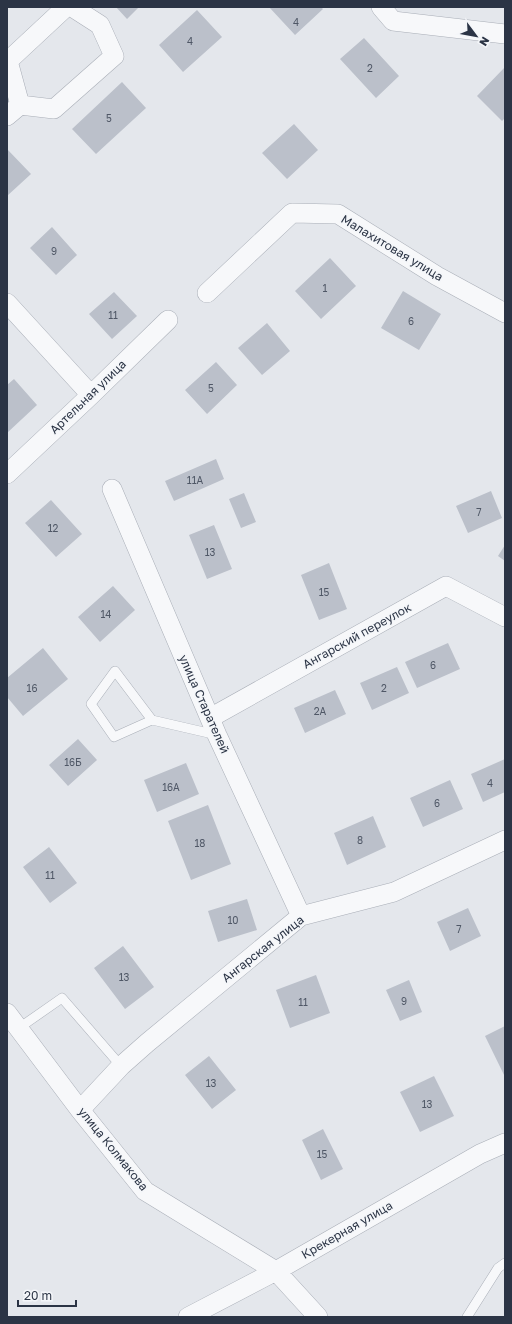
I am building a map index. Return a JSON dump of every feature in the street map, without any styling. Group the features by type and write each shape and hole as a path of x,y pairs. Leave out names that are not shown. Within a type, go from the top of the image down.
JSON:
{"street":[{"path":"66,7 8,61 13,111 54,109 114,56 100,24 72,7"},
{"path":"381,7 393,21 505,34"},
{"name":"Малахитовая улица","path":"207,293 292,213 338,214 437,276 505,313"},
{"path":"7,303 91,395"},
{"name":"Артельная улица","path":"7,474 168,320"},
{"name":"улица Старателей","path":"112,489 217,735 301,916"},
{"name":"Ангарский переулок","path":"210,718 446,586 505,617"},
{"name":"Ангарская улица","path":"80,1110 121,1066 147,1042 301,916 394,892 505,840"},
{"name":"улица Колмакова","path":"7,1013 80,1110 145,1191 276,1271 318,1317"},
{"name":"Крекерная улица","path":"188,1317 276,1271 480,1154 505,1143"}],"lane":[{"path":"152,720 115,671 91,704 114,736 152,720 217,735"},
{"path":"19,1028 62,998 121,1066"},
{"path":"467,1317 498,1268 505,1263"}],"building":[{"path":"116,7 139,7 127,19"},
{"path":"269,7 321,7 323,9 295,35"},
{"path":"197,10 222,37 183,72 159,45"},
{"path":"364,38 399,76 376,98 340,59"},
{"path":"505,67 505,118 502,121 477,96"},
{"path":"122,82 146,108 96,154 72,129"},
{"path":"294,124 318,150 287,179 262,153"},
{"path":"7,149 31,174 7,196"},
{"path":"52,227 77,255 56,275 30,248"},
{"path":"330,258 356,286 321,319 295,291"},
{"path":"403,291 441,314 419,350 381,328"},
{"path":"114,292 137,316 112,339 89,314"},
{"path":"267,323 290,351 262,375 238,348"},
{"path":"216,362 237,385 207,414 185,390"},
{"path":"14,379 37,405 7,433 7,385"},
{"path":"216,459 224,479 174,501 165,481"},
{"path":"491,491 502,518 468,533 456,506"},
{"path":"244,493 256,522 241,528 229,499"},
{"path":"51,500 82,534 56,557 25,523"},
{"path":"214,525 232,569 207,579 189,535"},
{"path":"505,545 505,561 498,556"},
{"path":"329,563 347,609 319,620 301,575"},
{"path":"113,586 135,610 100,642 78,617"},
{"path":"448,643 460,669 417,688 405,662"},
{"path":"43,648 68,679 23,716 7,697 7,678"},
{"path":"397,667 409,693 372,710 360,683"},
{"path":"335,690 346,714 305,733 294,708"},
{"path":"78,739 97,760 68,786 49,765"},
{"path":"505,759 505,792 483,802 471,774"},
{"path":"186,763 199,794 157,812 144,780"},
{"path":"450,780 463,809 423,827 410,798"},
{"path":"208,805 231,864 191,880 168,821"},
{"path":"373,816 386,847 347,865 334,833"},
{"path":"49,847 77,883 50,903 23,867"},
{"path":"247,899 257,930 218,942 208,911"},
{"path":"468,908 481,936 450,951 437,922"},
{"path":"123,946 154,987 125,1009 94,968"},
{"path":"316,975 330,1013 290,1028 276,990"},
{"path":"409,980 422,1012 400,1021 386,990"},
{"path":"505,1026 505,1077 485,1036"},
{"path":"209,1056 236,1090 212,1109 185,1075"},
{"path":"434,1076 454,1116 420,1132 400,1092"},
{"path":"323,1129 343,1169 321,1180 302,1140"}]}
